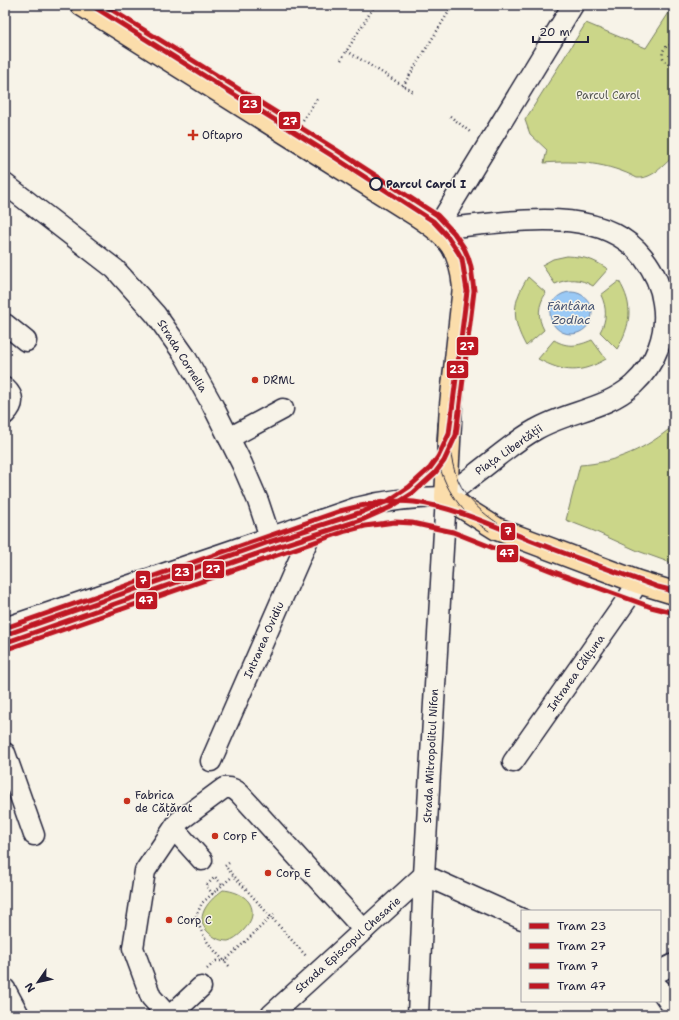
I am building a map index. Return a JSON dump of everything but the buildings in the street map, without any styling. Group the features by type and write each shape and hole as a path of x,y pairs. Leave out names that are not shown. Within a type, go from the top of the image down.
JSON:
{"main road":[{"path":"82,5 436,228 450,242 458,256 463,273 464,287 451,405 446,497 497,529 638,582 673,593"}],"street":[{"path":"436,228 573,5"},
{"name":"Strada Cornelia","path":"5,184 115,269 156,315 185,356 213,406 242,464 258,501 270,537"},
{"name":"Piața Libertății","path":"436,228 519,221 563,221 601,227 620,236 637,250 651,268 661,290 665,312 663,335 657,352 644,373 633,385 618,396 600,405 555,420 535,430 446,497"},
{"path":"5,324 26,340"},
{"path":"5,388 12,399 11,407 5,414"},
{"path":"229,438 283,409"},
{"path":"5,628 356,508 378,502 413,498 446,497"},
{"name":"Strada Mitropolitul Nifon","path":"418,1015 424,875 446,497"},
{"name":"Intrarea Ovidiu","path":"211,761 310,534 320,520"},
{"name":"Intrarea Călțuna","path":"513,762 638,582"},
{"path":"5,753 34,835"},
{"path":"166,1015 151,997 133,948 145,871 178,822 224,788 230,787 236,789 364,930"},
{"path":"174,829 202,860"},
{"path":"424,875 521,919"},
{"name":"Strada Episcopul Chesarie","path":"271,1015 424,875"},
{"path":"661,970 674,964"},
{"path":"171,1015 203,979"},
{"path":"5,988 19,1015"},
{"path":"661,990 674,1009"}],"path":[{"path":"341,60 375,5"},
{"path":"403,86 453,5"},
{"path":"674,43 666,47 663,57 666,63 674,66"},
{"path":"347,51 415,93"},
{"path":"293,137 317,99"},
{"path":"450,116 470,132"},
{"path":"673,593 674,674"},
{"path":"229,863 225,866 233,876 320,971"},
{"path":"230,966 205,940 200,931 196,916 202,903 233,876"},
{"path":"213,894 206,886 215,877 222,885"},
{"path":"203,979 216,961 225,961 274,914"}],"green space":[{"name":"Parcul Carol","path":"674,5 674,156 653,174 643,178 637,178 604,166 580,162 544,163 547,150 530,134 525,120 586,23 646,48"},
{"path":"567,256 589,259 608,269 593,286 579,280 570,280 555,284 542,265 553,259"},
{"path":"528,277 546,293 541,302 539,311 540,320 544,330 526,346 518,327 515,311 519,295"},
{"path":"619,281 627,299 629,315 628,324 617,349 600,332 605,318 604,305 601,295"},
{"path":"554,340 559,343 573,345 582,344 592,340 606,359 588,367 572,370 556,367 538,359"},
{"path":"674,425 674,564 638,551 566,520 580,465 606,461 630,453 653,441"},
{"path":"223,890 243,896 250,904 252,909 251,919 243,931 232,940 228,941 223,941 216,938 208,932 202,920 206,907 216,895"}],"water":[{"name":"Fântâna Zodiac","path":"571,292 586,298 592,313 586,328 571,334 556,328 550,313 556,298"}],"tram line":[{"name":"23","path":"5,635 269,542 362,512 388,501 409,487 430,468 438,457 449,434 467,291 462,259 448,237 433,221 331,155 91,5"},
{"name":"27","path":"7,642 271,549 364,519 391,507 413,493 435,473 444,461 456,435 474,291 471,267 468,257 454,233 437,215 335,149 104,5"},
{"path":"438,422 437,453 444,479 455,499 462,508 489,531"},
{"path":"449,434 450,450 456,475 461,486 476,506 499,524"},
{"name":"7","path":"5,628 340,511 367,504 395,501 429,504 458,512 658,587 674,591"},
{"name":"47","path":"10,648 346,531 365,526 395,522 412,523 453,532 557,573 651,607 671,612"}],"place":[{"name":"Oftapro","path":"193,135"},
{"name":"Parcul Carol I","path":"376,184"},
{"name":"DRML","path":"255,380"},
{"name":"Fabrica de Cățărat","path":"127,801"},
{"name":"Corp F","path":"215,836"},
{"name":"Corp E","path":"268,873"},
{"name":"Corp C","path":"169,920"}]}
